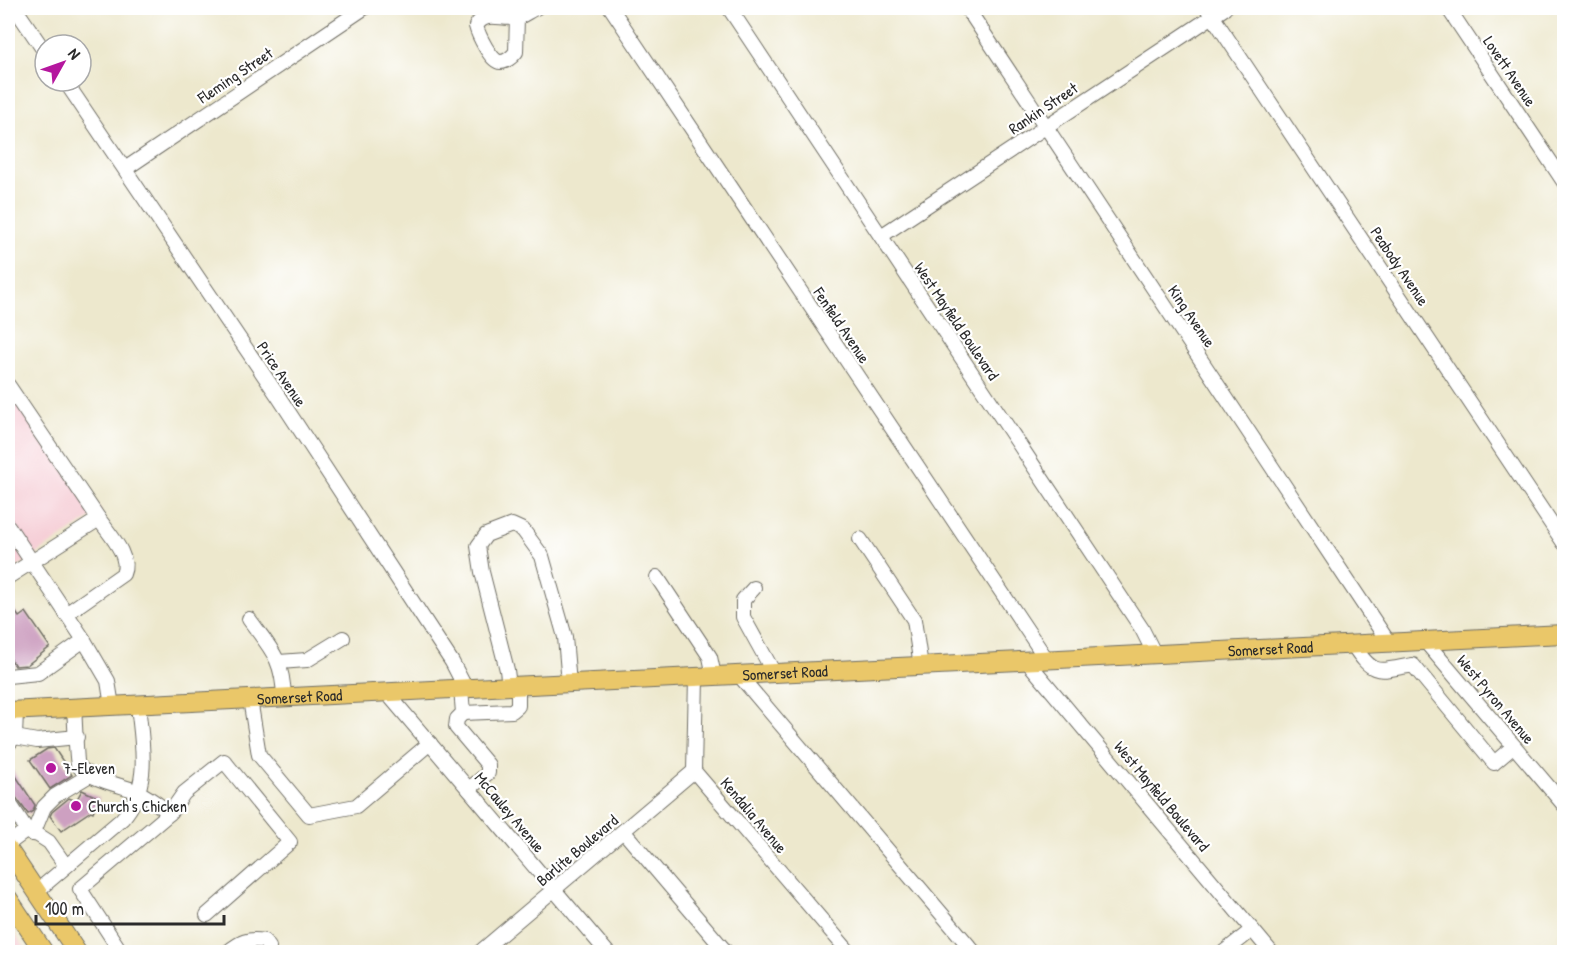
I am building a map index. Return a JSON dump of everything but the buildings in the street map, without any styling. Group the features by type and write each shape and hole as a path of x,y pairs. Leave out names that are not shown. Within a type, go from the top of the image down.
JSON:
{"main road":[{"name":"Somerset Road","path":"12,711 1564,634"},
{"path":"8,849 77,952"},
{"path":"8,898 44,952"}],"street":[{"path":"15,8 33,34"},
{"name":"Fleming Street","path":"124,169 364,8"},
{"path":"518,17 536,8"},
{"name":"Fenfield Avenue","path":"611,8 1047,660"},
{"name":"West Mayfield Boulevard","path":"729,8 1142,628 1155,655"},
{"name":"King Avenue","path":"967,8 1389,643"},
{"name":"Rankin Street","path":"881,236 1046,126 1210,12 1225,8"},
{"name":"Lovett Avenue","path":"1448,8 1564,182"},
{"name":"Peabody Avenue","path":"1210,12 1564,543"},
{"name":"Price Avenue","path":"73,93 401,583 452,662 463,689"},
{"path":"8,385 122,554 126,567 123,574 66,614"},
{"path":"8,577 99,519"},
{"path":"463,712 512,711 518,706 482,573 478,546 486,535 512,525 523,530 542,556 565,637 569,684"},
{"path":"8,526 84,640 108,681 112,706"},
{"path":"860,539 914,620 921,666"},
{"path":"657,577 710,657 705,677 694,771"},
{"path":"754,588 743,600 743,617 774,674"},
{"path":"249,619 279,662 283,677 284,698"},
{"path":"279,662 307,660 343,638"},
{"path":"8,676 38,673 84,640"},
{"name":"West Pyron Avenue","path":"1425,641 1564,805"},
{"path":"1353,645 1366,664 1380,670 1413,665 1494,763 1514,746"},
{"name":"West Mayfield Boulevard","path":"1027,661 1271,952"},
{"path":"739,675 974,952"},
{"path":"463,689 463,712 457,719 456,727 488,765 488,773 469,789"},
{"name":"McCauley Avenue","path":"387,693 607,952"},
{"path":"250,699 259,755 309,815 356,806 430,743"},
{"path":"36,892 131,809 140,792 143,767 138,705"},
{"path":"74,708 78,765 90,775 140,792 170,813"},
{"path":"12,711 11,741 77,737"},
{"path":"80,889 170,813 184,793 224,761 290,842 207,915"},
{"name":"Barlite Boulevard","path":"486,950 694,771"},
{"name":"Kendalia Avenue","path":"694,771 849,952"},
{"path":"8,844 30,832 44,807 55,796 90,775"},
{"path":"8,801 30,832 49,842 121,952"},
{"path":"624,832 726,952"},
{"path":"1224,952 1252,930"},
{"path":"228,952 240,948 251,939 264,940 269,947"}],"shaded area":[{"path":"8,381 101,511 8,573"},
{"path":"8,924 27,952 8,952"}],"place":[{"name":"7-Eleven","path":"51,768"},
{"name":"Church's Chicken","path":"76,806"}]}
